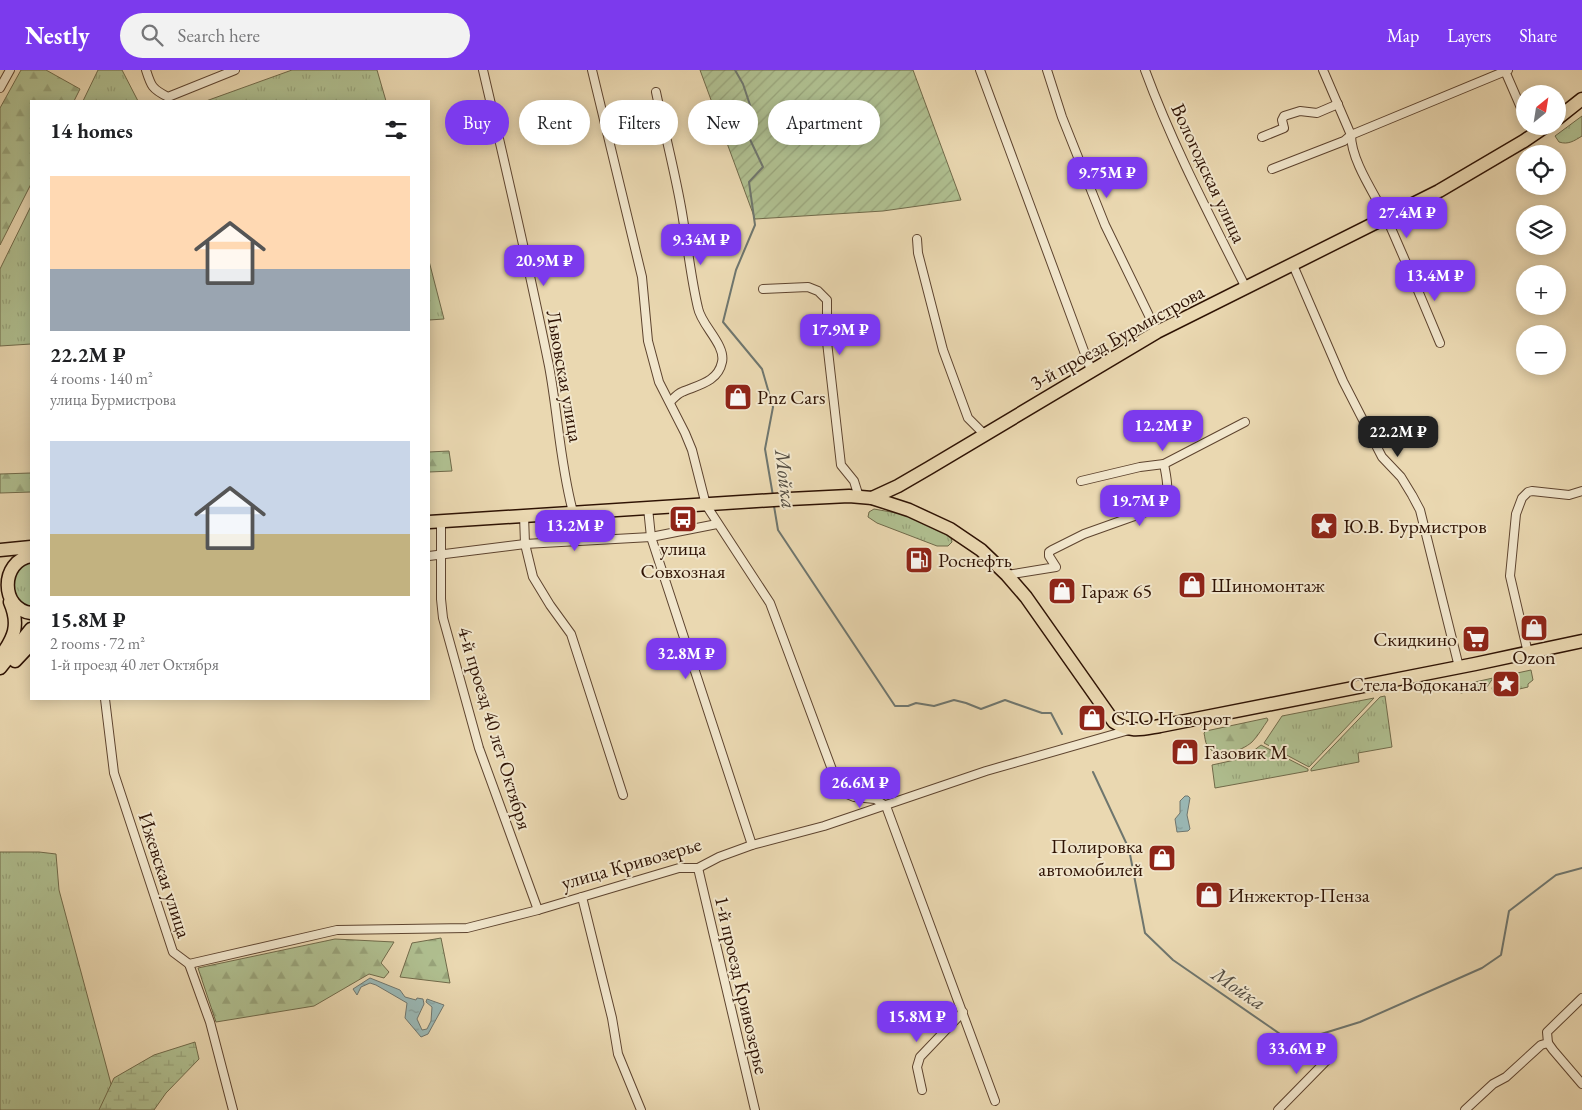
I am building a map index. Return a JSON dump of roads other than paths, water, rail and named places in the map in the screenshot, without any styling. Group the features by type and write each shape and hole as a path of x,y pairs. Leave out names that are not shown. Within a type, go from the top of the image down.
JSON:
{"main road":[{"path":"1566,112 1582,99"},
{"name":"3-й проезд Бурмистрова","path":"872,498 898,486 1157,332 1439,191 1525,135"},
{"path":"435,522 789,498 858,496 872,498 909,510 950,529 981,550 1026,597 1114,722 1131,730"},
{"path":"0,550 30,553"},
{"path":"0,559 30,553"},
{"path":"0,657 9,645 15,629 14,614 5,593 5,578 10,568 17,561 30,553"},
{"path":"5,593 18,609 30,613"},
{"path":"0,668 30,630"},
{"name":"улица Кривозерье","path":"1131,730 1179,723 1582,641"},
{"path":"0,675 30,645"}],"street":[{"path":"0,88 10,70"},
{"path":"146,70 151,86 168,97 235,70"},
{"name":"Львовская улица","path":"483,70 526,254 546,350 567,486 573,512"},
{"path":"592,70 642,277 649,346 659,382 686,433 706,505 770,603 840,792 854,797 875,799 886,806 996,1101"},
{"path":"980,70 1091,370"},
{"path":"1047,70 1062,117 1105,225 1157,332"},
{"name":"Вологодская улица","path":"1146,70 1161,112 1184,163 1246,288"},
{"path":"1324,70 1351,135 1351,144 1364,177 1386,218 1440,343"},
{"path":"1272,169 1344,141 1351,135 1506,71 1516,95"},
{"path":"656,92 681,206 689,264 698,308 701,318 722,355 721,366 712,378 702,385 682,392 670,402"},
{"path":"1262,137 1284,128 1282,120 1284,116 1300,111 1317,113 1338,104"},
{"path":"917,239 918,253 942,350 968,418 985,435"},
{"path":"1293,265 1343,381 1382,457 1401,478 1420,510 1458,667"},
{"path":"763,289 808,286 818,291 827,300 827,342 841,465 854,481 858,496"},
{"path":"1082,481 1140,467 1164,464 1245,422"},
{"path":"1007,575 1056,567 1049,556 1049,552 1052,550 1084,534 1157,508 1164,501 1168,491 1164,464"},
{"path":"1528,653 1510,576 1516,514 1525,495 1532,491 1569,495 1582,491"},
{"path":"648,508 651,537 752,845"},
{"path":"524,515 525,544 533,577 571,634 623,795"},
{"name":"4-й проезд 40 лет Октября","path":"435,522 440,554 443,618 479,748 538,910"},
{"path":"430,556 525,544 651,537 717,524"},
{"name":"Ижевская улица","path":"105,700 114,773 173,952 189,964 210,1022 233,1110"},
{"name":"улица Кривозерье","path":"189,964 338,930 467,928 538,910 679,868 698,868 719,857 752,845 824,826 986,771 1131,730"},
{"name":"1-й проезд Кривозерье","path":"698,868 755,1110"},
{"path":"582,897 612,1018 618,1054 641,1110"},
{"path":"1582,998 1547,1032 1548,1043 1582,1084"},
{"path":"922,1090 917,1066 920,1057 963,1012"},
{"path":"1465,1110 1493,1084 1506,1077 1541,1045 1548,1043"},
{"path":"1278,1110 1332,1055"}],"water":[{"path":"1185,796 1190,798 1187,815 1190,829 1177,832 1175,819 1180,813 1180,801"},
{"path":"370,978 400,990 405,997 416,1000 417,998 423,999 424,1004 417,1019 422,1030 427,1029 431,1021 432,1007 426,1002 427,999 444,1005 428,1034 421,1037 405,1018 407,1003 376,985 370,983 361,987 357,995 353,989"}],"waterway":[{"name":"Мойка","path":"735,70 743,84 753,114 746,131 763,167 749,182 755,225 736,270 723,322 762,369 773,407 765,449 773,496"},
{"name":"Мойка","path":"774,506 778,530 895,706 908,706 916,703 934,706 954,700 981,709 1005,700 1042,713 1051,713 1062,734"},
{"name":"Мойка","path":"1093,772 1129,849 1145,933 1173,960 1283,1036 1305,1039 1360,1022 1482,968 1501,955 1509,911 1556,875 1582,868"}],"place":[{"name":"Pnz Cars","path":"738,397"},
{"name":"улица Совхозная","path":"683,519"},
{"name":"Ю.В. Бурмистров","path":"1324,526"},
{"name":"Роснефть","path":"919,560"},
{"name":"Шиномонтаж","path":"1192,585"},
{"name":"Гараж 65","path":"1062,591"},
{"name":"Ozon","path":"1534,628"},
{"name":"Скидкино","path":"1476,639"},
{"name":"Стела Водоканал","path":"1506,684"},
{"name":"СТО Поворот","path":"1092,718"},
{"name":"Газовик М","path":"1185,752"},
{"name":"Полировка автомобилей","path":"1162,858"},
{"name":"Инжектор-Пенза","path":"1209,895"}]}
